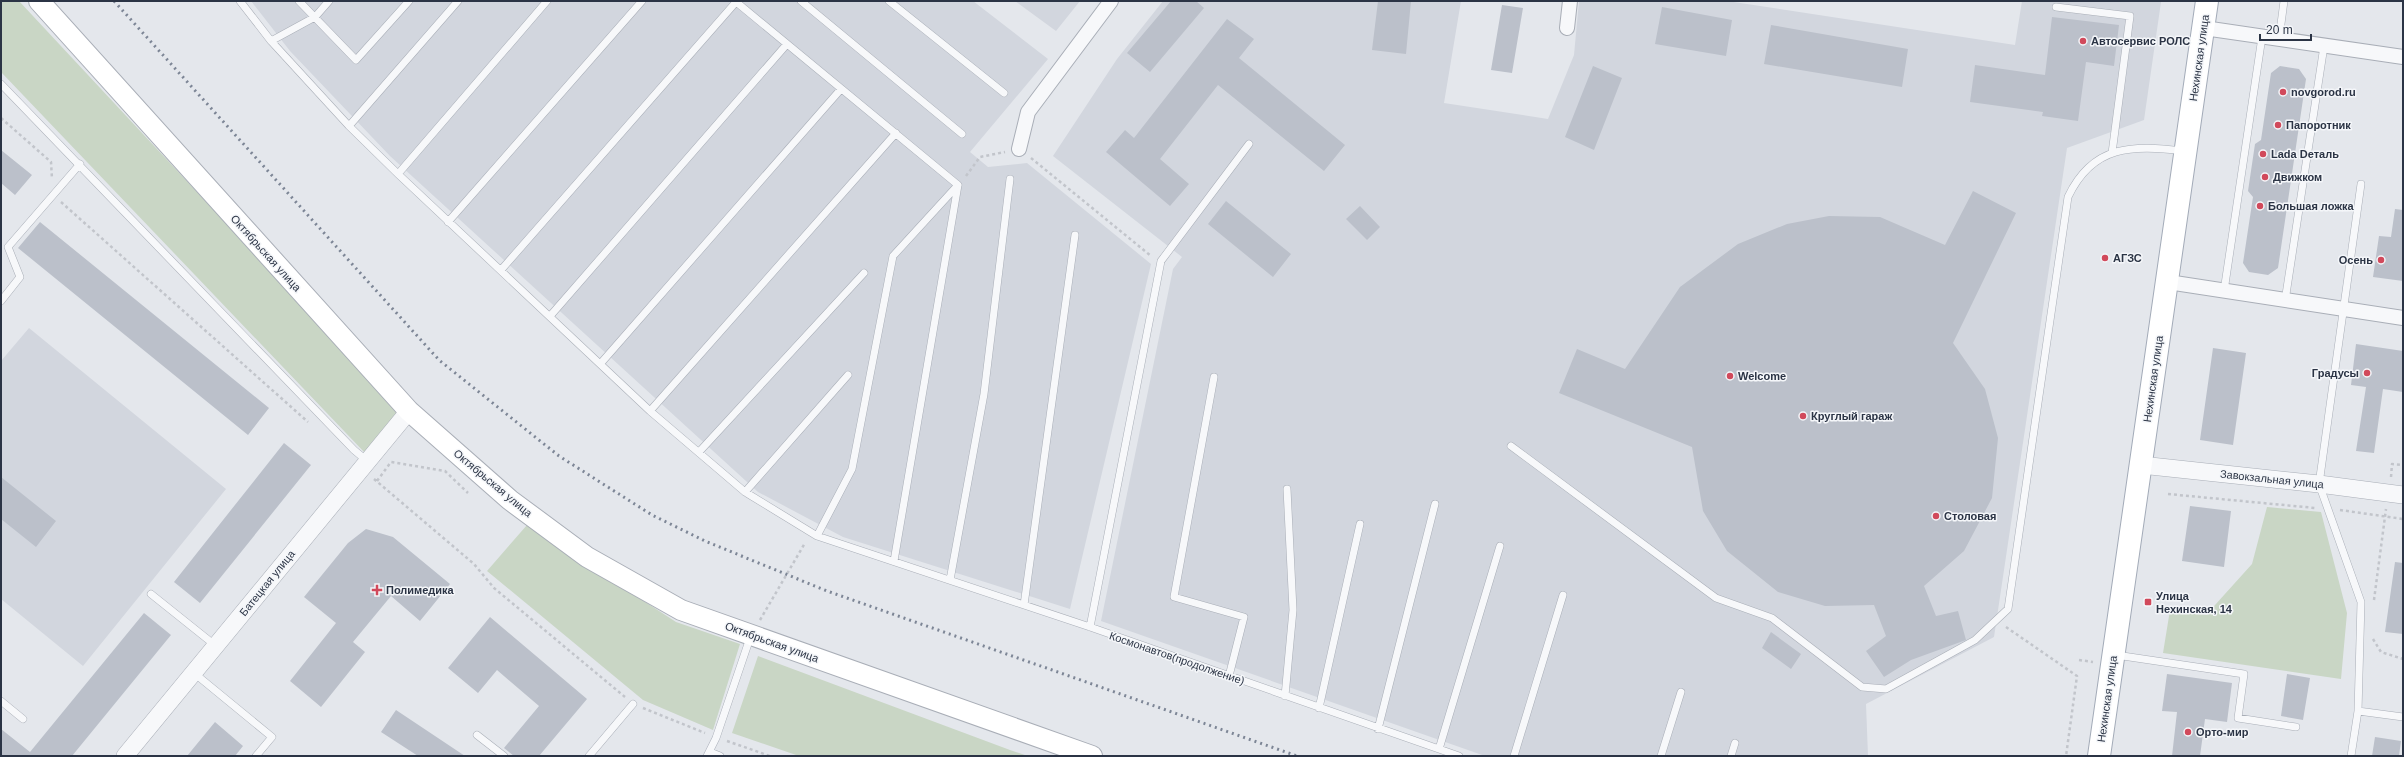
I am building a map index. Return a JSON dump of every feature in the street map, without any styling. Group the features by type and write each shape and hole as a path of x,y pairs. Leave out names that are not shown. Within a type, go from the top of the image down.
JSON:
{"main road":[{"name":"Октябрьская улица","path":"39,1 409,411 510,500 587,557 681,610 1092,756"},
{"name":"Нехинская улица","path":"2099,756 2207,1"}],"street":[{"path":"1019,149 1028,112 1111,1"},
{"path":"1567,28 1570,1"},
{"path":"2204,28 2403,57"},
{"path":"2168,282 2403,318"},
{"name":"Батецкая улица","path":"125,756 366,460 409,411"},
{"name":"Завокзальная улица","path":"2141,465 2319,484 2403,495"}],"lane":[{"name":"Космонавтов(продолжение)","path":"240,1 270,41 349,126 398,174 550,315 650,411 745,492 814,534 1090,627 1378,729 1459,756"},
{"path":"299,1 356,60 409,1"},
{"path":"270,41 315,17 329,1"},
{"path":"349,126 458,1"},
{"path":"398,174 547,1"},
{"path":"448,222 642,1"},
{"path":"501,270 736,1 958,185"},
{"path":"801,1 962,134"},
{"path":"889,1 1004,93"},
{"path":"2279,39 2284,1"},
{"path":"2056,7 2130,16 2112,153"},
{"path":"2224,291 2262,37"},
{"path":"550,315 787,44"},
{"path":"2285,301 2324,46"},
{"path":"1,84 80,164 354,450 366,460"},
{"path":"601,363 841,89"},
{"path":"650,411 896,133"},
{"path":"1090,627 1161,264 1250,144"},
{"path":"1511,446 1716,598 1772,618 1862,688 1886,689 1975,640 2008,608 2068,197 2075,182 2092,164 2112,153 2143,147 2186,151"},
{"path":"1,300 20,277 8,247 80,164"},
{"path":"950,580 984,394 1010,179"},
{"path":"2351,756 2358,711 2361,602 2319,484 2361,184"},
{"path":"814,534 852,469 892,256 958,185"},
{"path":"894,561 958,185"},
{"path":"1024,605 1075,235"},
{"path":"699,452 864,273"},
{"path":"745,492 848,375"},
{"path":"1214,377 1174,596 1244,618 1229,676"},
{"path":"1285,696 1294,610 1287,489"},
{"path":"1378,729 1435,504"},
{"path":"1319,708 1360,524"},
{"path":"1439,749 1500,546"},
{"path":"151,594 216,646"},
{"path":"1514,756 1563,595"},
{"path":"720,756 709,754 716,738 751,635"},
{"path":"2114,655 2244,674 2238,718 2296,727"},
{"path":"194,673 272,737 256,756"},
{"path":"1661,756 1681,692"},
{"path":"1,701 23,719"},
{"path":"589,756 633,704"},
{"path":"2358,711 2403,718"},
{"path":"477,734 504,756"},
{"path":"1731,756 1735,743"}],"path":[{"path":"1,118 51,162 53,195 313,426"},
{"path":"958,185 980,157 1019,149 1161,264"},
{"path":"468,493 445,472 391,462 377,481 474,564 494,588 633,704 716,738 770,756"},
{"path":"2168,494 2329,509 2403,519"},
{"path":"2374,602 2386,516"},
{"path":"751,635 814,534"},
{"path":"2008,608 2006,628 2077,676 2066,756"},
{"path":"2369,633 2381,652 2403,659"}],"shaded area":[{"path":"251,1 973,1 1048,59 970,152 988,167 1027,163 1151,264 1070,609 843,537 758,492 390,156 290,51"},
{"path":"1015,1 1080,1 1056,31"},
{"path":"1163,1 1461,1 1444,103 1548,119 1574,55 1579,1 1727,1 2015,45 2022,1 2161,2 2144,120 2067,148 1994,637 1866,704 1868,756 1485,756 1101,621 1173,269 1182,257 1053,156 1117,59"},
{"path":"29,328 226,489 83,666 1,599 1,361"}],"green space":[{"path":"1,1 19,1 401,411 366,454 1,72"},
{"path":"2267,507 2321,512 2347,613 2341,679 2163,653 2170,610 2206,615 2252,564"},
{"path":"527,525 676,622 740,644 713,730 643,700 487,571"},
{"path":"758,656 1028,756 799,756 732,733"}],"building":[{"path":"1171,1 1196,1 1204,8 1150,72 1127,53"},
{"path":"1378,1 1411,1 1406,54 1372,50"},
{"path":"1502,5 1523,8 1512,73 1491,70"},
{"path":"1662,7 1732,20 1726,56 1655,44"},
{"path":"2052,17 2119,25 2114,66 2086,62 2078,121 2042,116 2043,112 1970,102 1975,65 2045,75"},
{"path":"1227,19 1254,39 1239,58 1345,145 1324,171 1218,85 1160,159 1189,184 1170,206 1106,152 1125,130 1134,138"},
{"path":"1771,25 1908,49 1902,87 1764,64"},
{"path":"1593,66 1622,78 1594,150 1565,137"},
{"path":"2280,66 2299,69 2306,79 2278,268 2268,275 2249,272 2243,263 2253,197 2248,191 2255,144 2261,140 2271,73"},
{"path":"1,150 32,175 15,195 1,183"},
{"name":"Круглый гараж","path":"1973,191 2016,213 1953,343 1985,389 1998,438 1992,498 1964,551 1924,586 1936,616 1958,611 1966,640 1911,660 1884,677 1866,651 1886,636 1874,605 1825,606 1778,592 1727,551 1703,511 1692,447 1559,393 1577,349 1625,369 1680,287 1738,244 1787,224 1829,216 1880,217 1945,245"},
{"path":"1226,201 1291,254 1273,277 1208,224"},
{"path":"1360,206 1380,227 1367,240 1346,219"},
{"path":"2395,209 2403,210 2403,281 2373,277 2379,236 2391,237"},
{"path":"40,222 269,408 248,435 18,248"},
{"path":"2356,344 2403,351 2403,392 2383,389 2374,453 2356,451 2366,387 2351,385"},
{"path":"2213,348 2246,353 2233,445 2200,440"},
{"path":"284,443 311,465 200,603 174,582"},
{"path":"1,477 56,521 36,547 1,519"},
{"path":"2190,506 2231,511 2224,567 2182,561"},
{"name":"Полимедика","path":"366,529 393,537 450,584 420,621 391,596 353,642 365,652 321,707 290,681 336,623 304,597 348,543"},
{"path":"2395,562 2403,563 2403,634 2385,632"},
{"path":"144,613 171,635 72,756 1,756 1,729 30,752"},
{"path":"490,617 587,699 539,756 514,756 504,748 539,706 497,670 478,693 448,668"},
{"path":"1771,632 1801,654 1791,669 1762,648"},
{"path":"2167,674 2232,683 2227,722 2205,719 2200,756 2172,756 2177,712 2162,711"},
{"path":"2287,674 2310,678 2303,720 2281,716"},
{"path":"396,710 465,756 418,756 381,732"},
{"path":"215,722 243,746 235,756 187,756"},
{"path":"2375,737 2401,741 2399,756 2372,756"}],"railway":[{"path":"114,1 439,360 559,456 652,515 705,541 827,591 1297,756"}],"place":[{"name":"Автосервис РОЛС","path":"2083,41"},
{"name":"novgorod.ru","path":"2283,92"},
{"name":"Папоротник","path":"2278,125"},
{"name":"Lada Dеталь","path":"2263,154"},
{"name":"Движком","path":"2265,177"},
{"name":"Большая ложка","path":"2260,206"},
{"name":"АГЗС","path":"2105,258"},
{"name":"Осень","path":"2381,260"},
{"name":"Градусы","path":"2367,373"},
{"name":"Welcome","path":"1730,376"},
{"name":"Круглый гараж","path":"1803,416"},
{"name":"Столовая","path":"1936,516"},
{"name":"Полимедика","path":"377,590"},
{"name":"Улица Нехинская, 14","path":"2148,602"},
{"name":"Орто-мир","path":"2188,732"}]}
